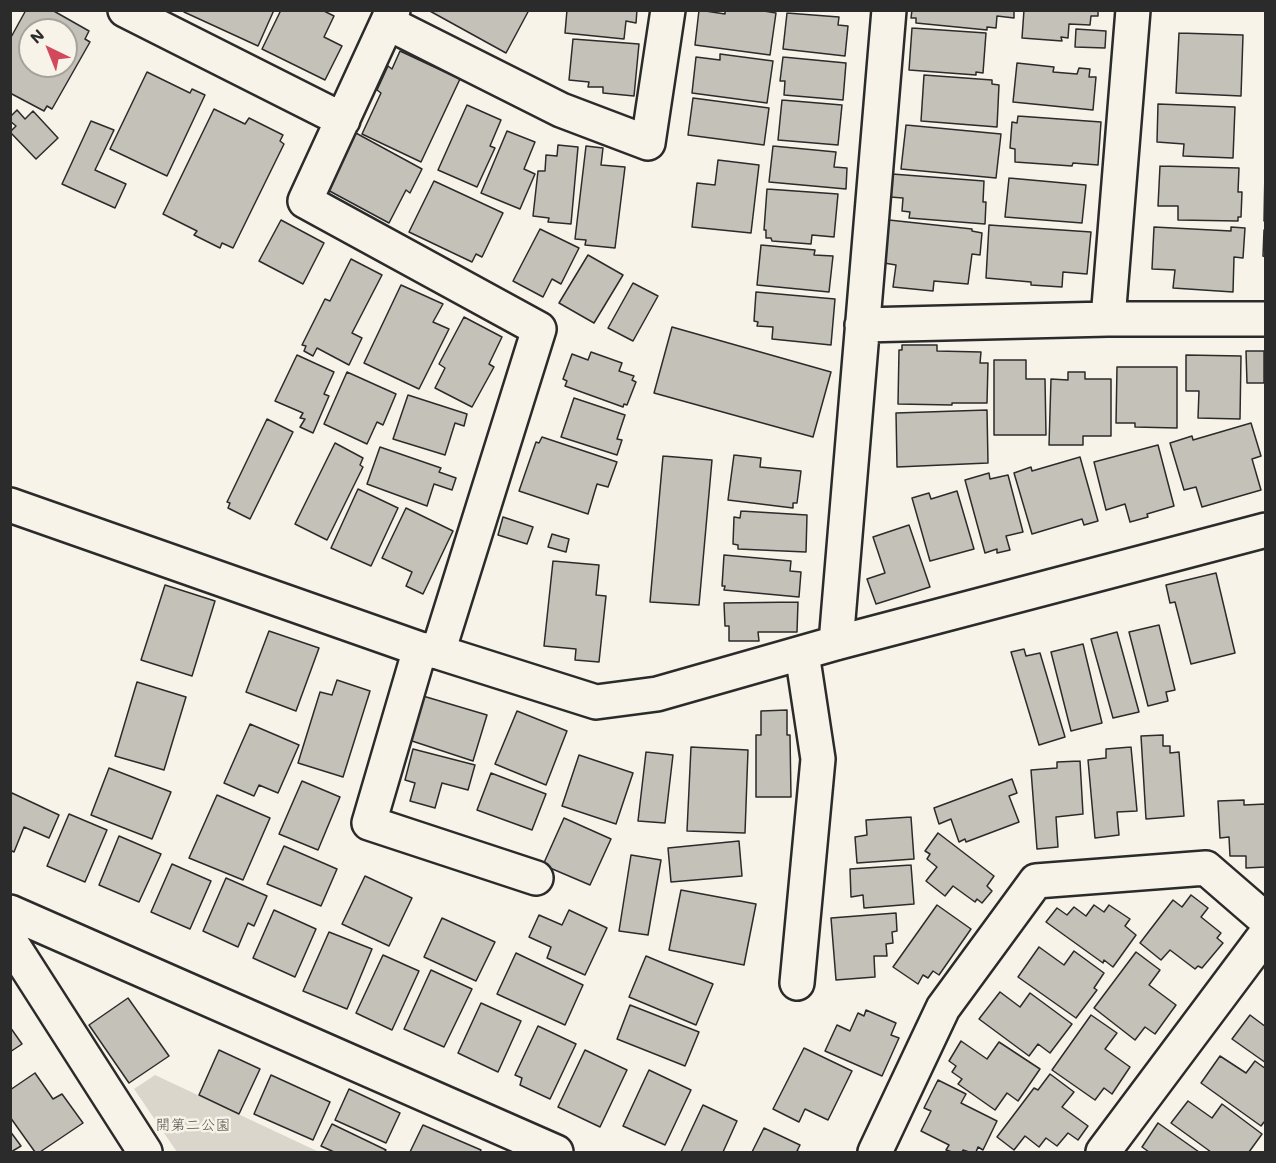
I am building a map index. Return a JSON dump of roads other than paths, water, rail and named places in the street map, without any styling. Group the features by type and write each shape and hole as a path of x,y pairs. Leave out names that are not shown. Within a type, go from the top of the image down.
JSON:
{"street":[{"path":"536,878 369,823 539,329 305,201 390,17 561,110 648,143 668,10"},
{"path":"836,642 889,10"},
{"path":"1108,319 1133,10"},
{"path":"135,12 343,120"},
{"path":"862,325 1266,318"},
{"path":"10,505 429,650 596,702 657,694 836,642 1266,530"},
{"path":"796,983 818,759 802,653"},
{"path":"875,1152 943,1008 1036,881 1206,868 1266,920"},
{"path":"10,912 556,1152"},
{"path":"1103,1152 1266,934"},
{"path":"10,941 134,1149"}],"park label":[{"name":"開第二公園","path":"193,1125"}]}
